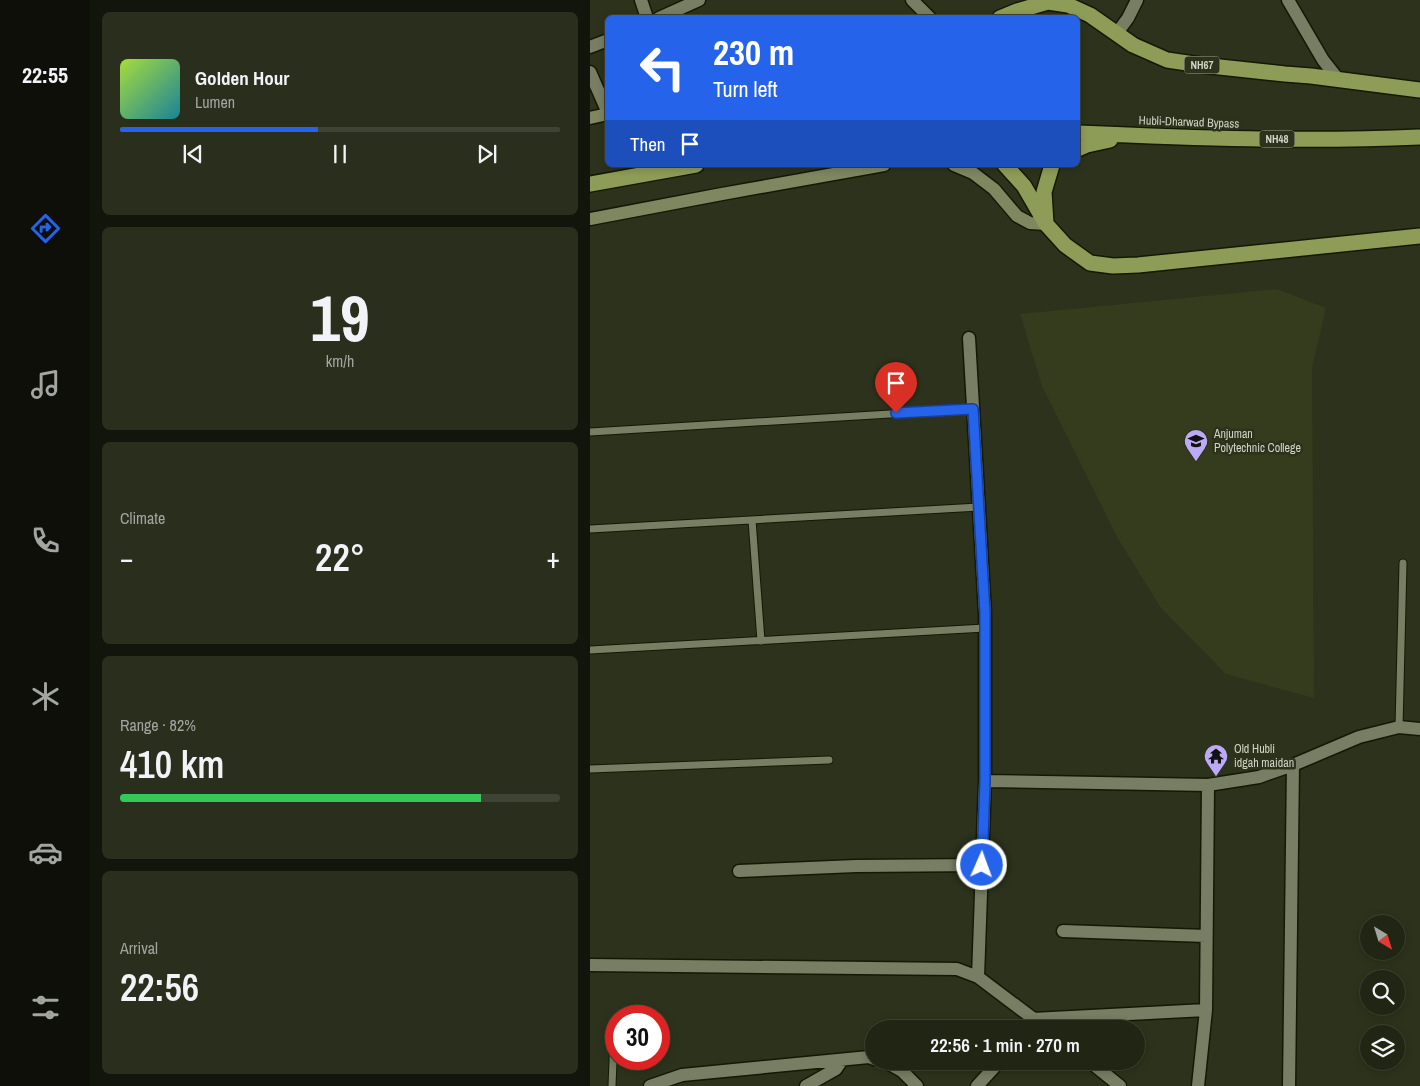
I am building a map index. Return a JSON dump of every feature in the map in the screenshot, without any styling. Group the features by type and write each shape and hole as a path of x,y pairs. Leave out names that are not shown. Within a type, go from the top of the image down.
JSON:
{"highway":[{"name":"NH67","path":"1006,15 1017,10 1048,2 1068,3 1090,15 1133,45 1167,60 1420,90"},
{"path":"1080,126 1134,136"},
{"name":"Hubli-Dharwad Bypass","path":"1080,133 1197,138 1420,138"},
{"path":"1080,149 1087,145 1134,136"},
{"path":"590,184 685,167"},
{"path":"1008,167 1024,186 1046,224 1065,245 1090,262 1113,266 1138,266 1420,236"},
{"path":"1046,224 1044,192 1051,167"}],"street":[{"path":"641,0 646,15"},
{"path":"665,15 699,0"},
{"path":"912,0 927,15"},
{"path":"1117,33 1128,18 1137,0"},
{"path":"1288,0 1324,60 1338,79"},
{"path":"590,47 605,41"},
{"path":"590,72 605,107"},
{"path":"590,118 605,115"},
{"path":"590,219 873,167"},
{"path":"960,167 974,172 994,190 1017,216 1030,223 1046,224"},
{"path":"968,338 985,628 985,781 978,977"},
{"path":"985,781 1208,785 1259,777 1360,737 1399,727 1420,729"},
{"path":"1290,1086 1293,765"},
{"path":"1198,1086 1206,1010 1208,785"},
{"path":"739,871 856,866 982,865"},
{"path":"1063,931 1206,936"},
{"path":"590,965 957,969 978,977 1033,1019 1206,1010"},
{"path":"650,1086 682,1075 865,1057"},
{"path":"806,1086 836,1068 842,1060"},
{"path":"900,1070 917,1086"},
{"path":"977,1086 992,1070"},
{"path":"1100,1070 1120,1086"}],"lane":[{"path":"590,432 973,409"},
{"path":"590,529 979,507"},
{"path":"752,520 761,641"},
{"path":"1399,727 1403,563"},
{"path":"590,650 985,628"},
{"path":"590,769 828,760"},
{"path":"612,1086 613,1070"}],"shaded area":[{"name":"Anjuman Polytechnic College","path":"1277,289 1326,308 1312,368 1314,698 1226,674 1161,608 1118,539 1042,386 1020,314"}],"place":[{"name":"Anjuman Polytechnic College","path":"1196,462"},
{"name":"Old Hubli idgah maidan","path":"1216,777"}],"route":[{"path":"896,413 973,409 985,613 985,781 982,865"}]}
